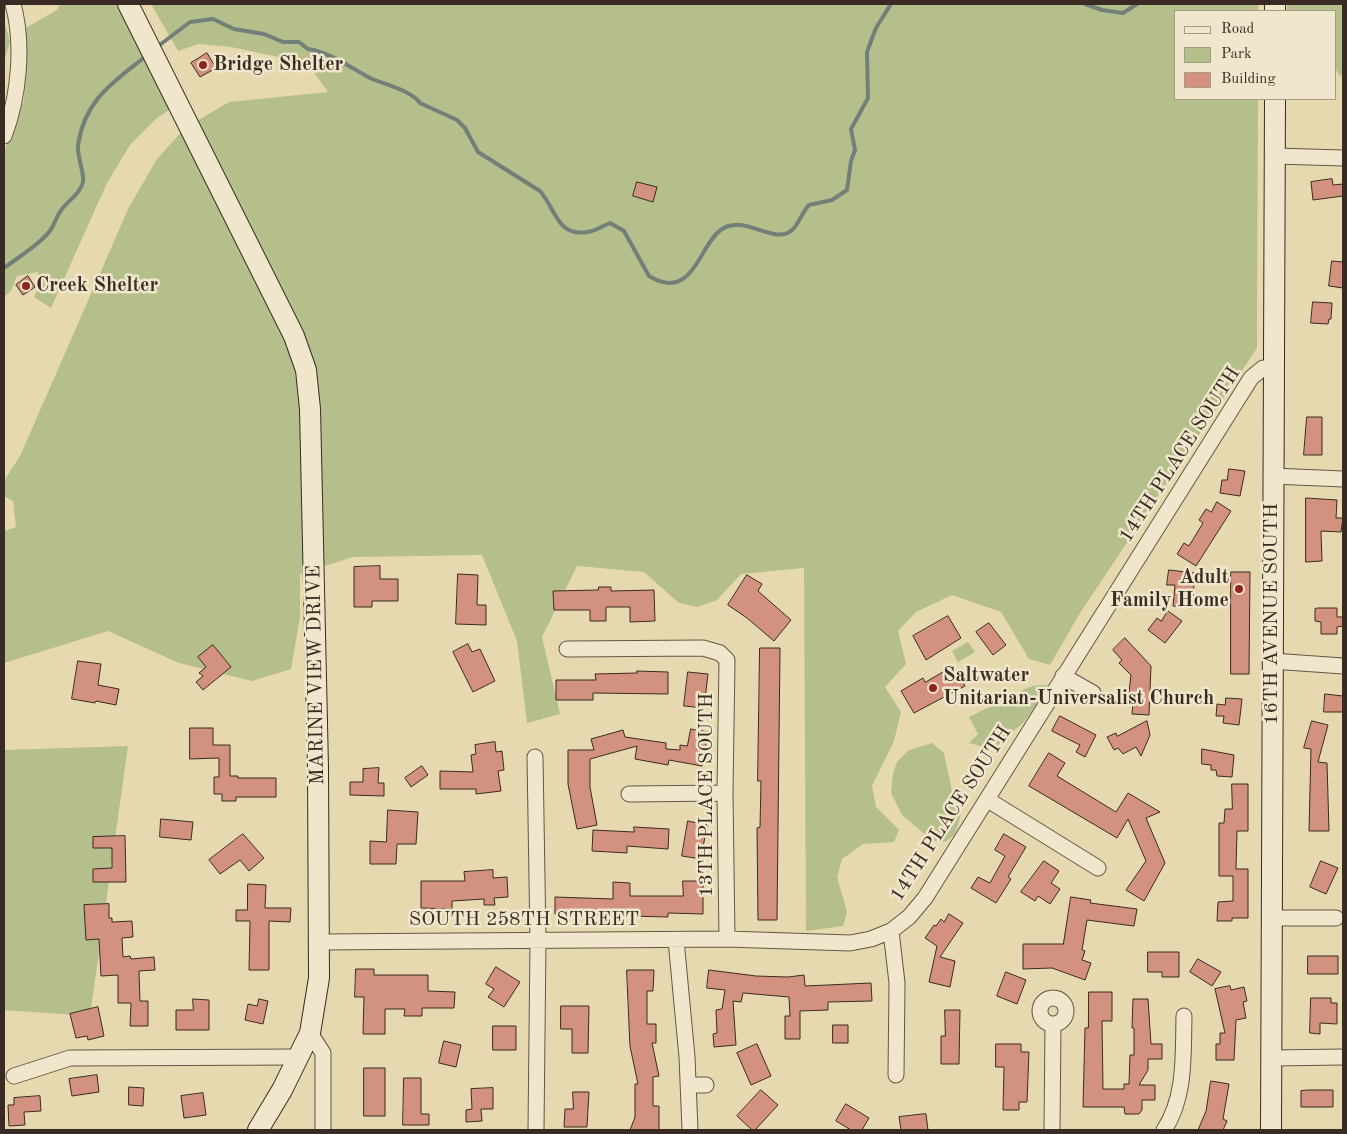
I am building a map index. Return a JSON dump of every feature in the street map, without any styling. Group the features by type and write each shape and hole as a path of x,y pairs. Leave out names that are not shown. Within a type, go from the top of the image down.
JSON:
{"main road":[{"name":"MARINE VIEW DRIVE","path":"128,4 294,336 309,385 314,566 319,978 310,1032 299,1057 258,1130"},
{"name":"16TH AVENUE SOUTH","path":"1271,1130 1272,476 1275,100"}],"street":[{"path":"4,136 15,93 18,44 17,22 13,4"},
{"path":"1275,156 1343,158"},
{"name":"14TH PLACE SOUTH","path":"727,939 850,943 872,939 891,931 909,917 925,898 988,800 1063,676 1251,378 1263,368 1274,368"},
{"path":"1272,476 1343,480"},
{"name":"13TH PLACE SOUTH","path":"568,649 703,648 722,654 728,664 726,793 727,939"},
{"path":"1272,661 1343,666"},
{"path":"1063,676 1093,692"},
{"path":"535,757 538,940 536,1130"},
{"path":"629,794 726,793"},
{"path":"988,800 1098,868"},
{"path":"1272,918 1336,918"},
{"path":"891,931 897,983 896,1075"},
{"name":"SOUTH 258TH STREET","path":"320,942 727,939"},
{"path":"676,940 689,1085 690,1130"},
{"path":"1164,1130 1177,1102 1182,1074 1184,1016"},
{"path":"1052,1130 1053,1024"},
{"path":"310,1032 323,1053 323,1130"},
{"path":"14,1076 70,1058 299,1057"},
{"path":"1272,1058 1343,1057"},
{"path":"689,1085 706,1085"}],"green space":[{"path":"60,4 122,4 177,105 157,118 130,145 107,183 51,308 34,297 39,286 38,272 17,276 11,291 4,297 4,152 24,100 26,28 57,10"},
{"path":"151,4 1259,4 1258,10 1174,10 1174,100 1258,100 1257,348 1080,613 1050,665 1029,659 1001,612 952,595 916,612 898,631 906,664 885,687 901,712 894,741 872,786 876,807 899,830 894,842 863,844 842,859 837,877 847,912 843,926 806,931 804,568 741,574 717,600 697,607 679,603 644,572 577,566 542,637 560,714 527,723 517,641 482,555 353,557 300,574 300,617 291,669 252,681 179,663 108,631 4,663 4,531 16,527 13,501 4,496 4,481 20,456 129,207 157,159 185,128 229,102 328,92 307,63 231,47 199,44 178,51"},
{"path":"1287,4 1343,4 1343,76 1340,76 1337,72 1337,10 1287,10"},
{"path":"4,20 10,42 4,61"},
{"path":"968,642 975,652 958,662 952,651"},
{"path":"1051,685 1024,722 1010,734 999,751 969,743 978,734 969,717 1029,687"},
{"path":"932,743 944,753 953,796 961,814 955,834 947,841 939,843 928,837 902,815 891,793 893,773 897,762 909,750"},
{"path":"128,746 90,1016 4,1010 4,750"}],"building":[{"name":"Bridge Shelter","path":"207,53 216,68 200,77 191,63"},
{"path":"1332,179 1333,185 1343,184 1343,196 1313,200 1311,182"},
{"path":"637,182 657,187 653,202 633,196"},
{"path":"1332,261 1343,262 1343,288 1329,286"},
{"name":"Creek Shelter","path":"28,276 35,287 23,295 16,285"},
{"path":"1313,302 1332,303 1331,319 1329,319 1328,324 1311,323"},
{"path":"1307,417 1322,417 1322,455 1304,455"},
{"path":"1229,469 1245,471 1240,496 1220,493 1222,480 1227,480"},
{"path":"1306,498 1337,500 1336,518 1343,518 1341,532 1321,531 1322,561 1306,562"},
{"path":"1217,502 1231,511 1196,566 1177,554 1184,543 1189,546 1203,523 1199,520 1206,509 1211,512"},
{"path":"380,566 380,579 398,579 398,601 372,601 372,607 354,607 354,567"},
{"path":"1169,570 1195,573 1192,608 1173,606 1175,585 1167,585"},
{"path":"1231,572 1250,572 1249,674 1231,674"},
{"path":"458,574 478,575 477,605 486,605 486,625 456,624"},
{"path":"747,575 762,584 758,591 791,620 774,641 728,605"},
{"path":"599,587 611,587 611,591 654,590 655,621 630,622 630,607 606,607 606,621 590,621 590,610 554,610 553,591 598,590"},
{"path":"1337,608 1337,617 1343,617 1343,626 1337,627 1337,634 1321,634 1321,622 1315,621 1315,609"},
{"path":"1168,611 1182,621 1165,643 1148,630 1157,618 1161,621"},
{"path":"948,616 961,638 926,660 913,636"},
{"path":"989,623 1006,645 993,655 976,632"},
{"path":"1125,638 1151,666 1149,715 1132,714 1133,702 1128,701 1131,675 1119,663 1122,660 1113,650"},
{"path":"468,644 472,652 480,649 495,681 473,692 453,652"},
{"path":"213,645 231,667 203,690 196,682 203,676 199,673 206,667 198,657"},
{"path":"760,648 780,648 777,920 758,920 757,828 760,827 761,781 758,781"},
{"path":"78,661 101,664 98,685 119,689 116,705 72,699"},
{"name":"Saltwater Unitarian-Universalist Church","path":"954,666 965,686 914,713 901,691 923,678 925,682"},
{"path":"637,671 668,672 668,694 593,693 593,700 556,700 556,680 596,680 595,674 637,673"},
{"path":"688,672 708,674 704,708 684,706"},
{"path":"1325,694 1343,696 1343,712 1324,712"},
{"path":"1226,698 1242,699 1239,725 1223,723 1224,716 1216,716 1217,704 1225,705"},
{"path":"1060,716 1096,735 1085,757 1076,752 1080,745 1052,731"},
{"path":"1147,721 1150,735 1141,756 1136,747 1123,754 1118,748 1114,750 1107,737 1116,733 1117,736"},
{"path":"1312,721 1328,725 1318,762 1327,763 1329,831 1309,831 1311,749 1304,748"},
{"path":"190,728 213,728 213,745 230,745 230,776 238,776 238,778 276,778 276,797 236,797 236,801 222,801 222,794 214,794 214,777 219,777 219,758 190,759"},
{"path":"691,729 708,732 702,766 669,760 668,765 635,759 637,746 590,759 590,787 597,825 577,829 568,784 568,750 594,750 591,739 623,730 625,737 666,743 666,749 680,750 680,745 687,746"},
{"path":"495,742 496,752 502,751 504,770 498,771 501,791 476,794 476,789 440,789 440,771 473,772 471,755 476,754 475,745"},
{"path":"1202,749 1234,755 1232,777 1217,776 1216,770 1211,770 1211,765 1202,764"},
{"path":"1049,753 1065,763 1057,776 1116,812 1128,793 1160,812 1146,818 1165,863 1144,901 1126,890 1146,861 1128,819 1117,838 1029,786"},
{"path":"422,766 428,775 411,787 405,778"},
{"path":"379,768 378,783 384,783 384,796 350,795 350,782 363,782 363,769"},
{"path":"1232,784 1248,784 1248,831 1237,831 1236,869 1248,869 1248,918 1232,918 1232,921 1217,921 1218,902 1233,901 1233,876 1219,876 1219,823 1224,823 1225,809 1232,809"},
{"path":"388,810 418,812 416,844 397,844 396,864 370,864 370,841 386,842"},
{"path":"161,819 193,822 191,840 160,837"},
{"path":"688,821 707,825 701,859 682,856"},
{"path":"634,827 669,829 668,849 627,846 627,853 592,851 593,830 634,832"},
{"path":"243,834 264,858 249,871 240,860 220,874 209,860"},
{"path":"1004,834 1026,847 1008,877 1011,879 996,903 971,888 978,877 990,883 1005,856 995,850"},
{"path":"125,836 126,882 93,882 93,869 112,868 112,848 93,848 93,837"},
{"path":"1044,861 1059,871 1051,883 1060,889 1050,904 1038,896 1035,901 1021,892"},
{"path":"1321,861 1338,868 1326,894 1310,887"},
{"path":"493,870 493,878 507,877 508,897 494,898 495,905 484,905 484,899 452,901 452,909 421,908 421,881 465,881 464,872"},
{"path":"683,881 703,881 703,914 668,913 668,917 555,914 555,897 613,899 613,882 630,883 630,896 683,896"},
{"path":"248,884 266,885 265,908 291,908 290,922 269,921 269,970 249,970 250,921 236,921 236,910 247,910"},
{"path":"1071,897 1091,900 1090,903 1137,909 1134,926 1087,920 1082,950 1085,951 1082,960 1091,963 1085,980 1052,968 1023,969 1023,944 1063,944"},
{"path":"109,904 109,918 112,918 112,922 132,921 133,937 122,938 123,957 130,956 131,959 154,957 155,970 139,971 140,1001 148,1001 148,1026 130,1026 131,1003 118,1003 118,975 101,976 99,939 86,940 84,905"},
{"path":"949,914 963,923 940,957 955,961 950,987 929,982 937,946 925,938 934,925 936,926 941,919 944,922"},
{"path":"1148,952 1179,952 1179,977 1162,977 1162,972 1148,972"},
{"path":"1308,956 1338,956 1338,974 1308,974"},
{"path":"1198,959 1221,972 1212,986 1190,972"},
{"path":"496,967 520,982 504,1007 488,997 494,989 486,984"},
{"path":"356,969 374,969 374,975 428,975 428,991 455,992 454,1008 422,1008 422,1016 404,1016 405,1009 385,1009 385,1034 363,1034 364,997 355,997"},
{"path":"627,970 654,970 653,991 647,991 647,1024 656,1024 656,1043 652,1043 659,1076 653,1077 653,1106 659,1106 659,1130 630,1130 635,1117 635,1084 638,1084 630,1046"},
{"path":"709,970 756,976 788,977 804,975 805,986 871,983 872,1001 828,1002 828,1010 800,1011 800,1039 785,1039 785,1016 790,1016 789,997 743,993 741,1002 733,1001 736,1045 714,1047 713,1034 717,1033 716,1010 722,1009 725,990 707,988"},
{"path":"1006,972 1026,980 1017,1004 997,996"},
{"path":"1230,986 1231,990 1244,987 1247,1001 1243,1002 1246,1018 1236,1020 1234,1060 1216,1060 1216,1044 1220,1044 1220,1033 1225,1033 1215,989"},
{"path":"1089,992 1112,992 1112,1021 1102,1021 1103,1089 1124,1089 1124,1084 1129,1084 1130,1055 1134,1055 1134,1028 1132,1028 1133,999 1148,999 1151,1044 1162,1044 1162,1059 1148,1059 1148,1070 1139,1085 1155,1085 1155,1100 1142,1100 1142,1110 1139,1114 1125,1114 1124,1107 1083,1107 1085,1028 1088,1028"},
{"path":"1311,998 1331,998 1331,1003 1337,1003 1337,1024 1320,1023 1320,1034 1310,1033"},
{"path":"193,999 209,1000 209,1030 176,1030 176,1010 193,1010"},
{"path":"259,999 268,1001 263,1024 245,1020 248,1004 257,1006"},
{"path":"561,1006 589,1006 588,1053 572,1053 572,1029 561,1029"},
{"path":"98,1007 104,1036 88,1040 87,1036 76,1038 70,1014"},
{"path":"945,1010 960,1010 959,1064 941,1064 941,1036 945,1036"},
{"path":"833,1025 848,1025 848,1043 833,1043"},
{"path":"493,1026 516,1026 516,1050 493,1050"},
{"path":"444,1041 461,1045 456,1067 439,1063"},
{"path":"757,1044 771,1076 751,1085 737,1053"},
{"path":"996,1044 1021,1044 1021,1052 1029,1052 1027,1102 1019,1102 1019,1110 1003,1110 1004,1067 996,1067"},
{"path":"364,1068 385,1068 385,1116 364,1116"},
{"path":"97,1075 99,1092 72,1096 69,1079"},
{"path":"404,1078 421,1078 421,1114 429,1114 429,1125 403,1125"},
{"path":"1211,1081 1229,1084 1223,1119 1227,1121 1223,1130 1198,1130 1206,1111"},
{"path":"129,1087 144,1088 143,1106 129,1105"},
{"path":"493,1088 493,1109 481,1109 482,1121 466,1122 466,1110 472,1109 471,1089"},
{"path":"761,1090 778,1105 755,1130 752,1130 737,1116"},
{"path":"1333,1090 1333,1107 1301,1107 1301,1091"},
{"path":"573,1092 589,1092 587,1127 564,1127 565,1109 573,1109"},
{"path":"203,1093 206,1115 184,1118 181,1096"},
{"path":"40,1096 41,1111 24,1112 25,1125 9,1126 8,1105 14,1105 14,1098"},
{"path":"846,1104 869,1118 862,1130 851,1130 836,1121"},
{"path":"926,1114 928,1130 901,1130 899,1117"}],"waterway":[{"path":"157,47 190,22 213,19 234,29 264,34 283,42 299,42 308,49 331,57 368,77 410,94 420,103 457,120 465,128 478,152 540,191 563,226 569,230 587,232 610,223 624,231 649,276 664,282 676,282 685,277 693,268 714,236 722,229 731,225 740,225 768,233 785,234 792,230 809,205 832,200 847,190 851,161 855,150 851,129 868,98 867,52 876,28 891,4"},
{"path":"1085,4 1102,10 1123,13 1137,4"},
{"path":"4,268 45,237 60,212 82,186 83,179 78,145 87,115 94,103 112,83 146,56"}],"place":[{"name":"Bridge Shelter","path":"203,65"},
{"name":"Creek Shelter","path":"26,286"},
{"name":"Adult Family Home","path":"1239,589"},
{"name":"Saltwater Unitarian-Universalist Church","path":"933,688"}]}
